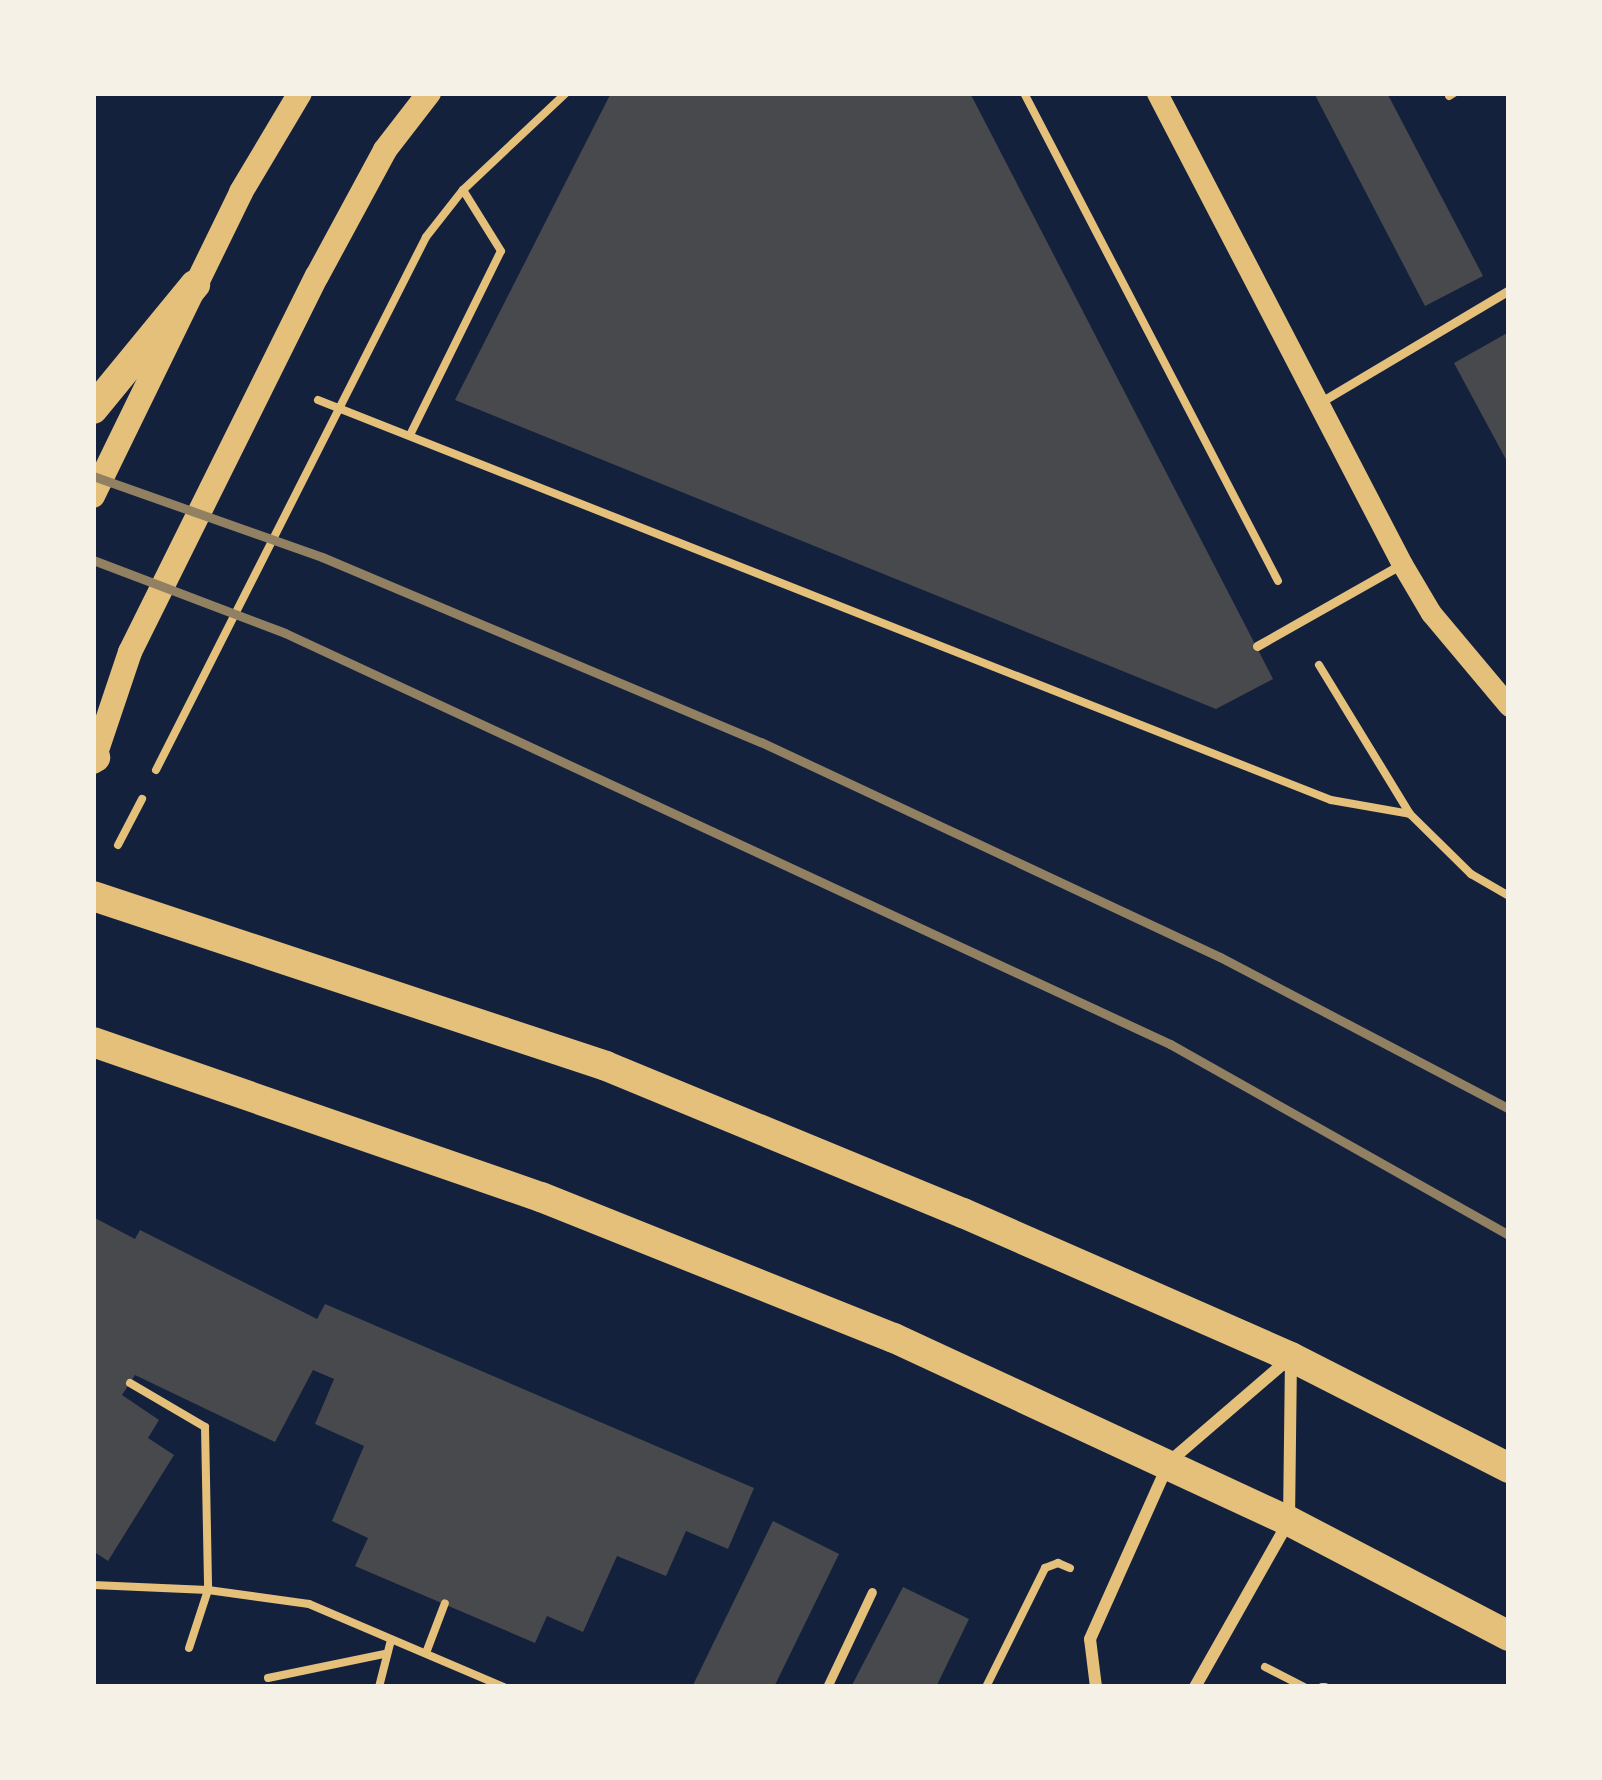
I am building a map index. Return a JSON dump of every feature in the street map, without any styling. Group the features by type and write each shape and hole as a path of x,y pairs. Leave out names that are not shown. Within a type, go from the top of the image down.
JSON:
{"main road":[{"path":"93,496 241,192 301,93"},
{"path":"94,758 130,652 317,276 385,150 429,93"},
{"path":"93,409 195,285"},
{"path":"93,896 606,1066 963,1213 1291,1357 1509,1468"},
{"path":"93,1042 541,1197 894,1338 1169,1462 1509,1636"}],"street":[{"path":"1157,93 1402,564 1431,613 1509,706"},
{"path":"1096,1687 1090,1639 1169,1462 1291,1357"},
{"path":"1195,1687 1289,1521 1291,1357"}],"lane":[{"path":"1319,403 1509,290"},
{"path":"1256,646 1402,564"},
{"path":"827,1687 872,1592"}],"path":[{"path":"142,800 426,237 463,190 566,93"},
{"path":"1024,93 1326,678 1410,814 1471,874 1509,896"},
{"path":"410,435 501,251 463,190"},
{"path":"304,395 1331,800 1410,814"},
{"path":"130,1383 205,1426 208,1590 189,1648"},
{"path":"986,1687 1045,1568"},
{"path":"93,1586 208,1590 310,1604 504,1687"},
{"path":"426,1653 445,1604"},
{"path":"379,1687 391,1640"},
{"path":"268,1678 384,1654"}],"building":[{"path":"611,93 970,93 1273,679 1216,709 455,400"},
{"path":"1314,93 1387,93 1483,276 1425,306"},
{"path":"1509,332 1509,465 1454,363"},
{"path":"93,1217 135,1239 140,1230 317,1319 325,1304 754,1488 728,1549 686,1531 666,1576 617,1556 583,1632 547,1616 535,1643 355,1566 368,1538 332,1521 364,1446 315,1424 334,1379 313,1370 275,1442 135,1375 122,1395 159,1420 148,1438 174,1455 108,1561 93,1551"},
{"path":"773,1521 839,1554 774,1687 692,1687"},
{"path":"903,1587 969,1619 936,1687 851,1687"}],"railway":[{"path":"93,476 322,557 761,742 1220,957 1509,1109"},
{"path":"93,560 285,633 1170,1044 1509,1235"}]}
